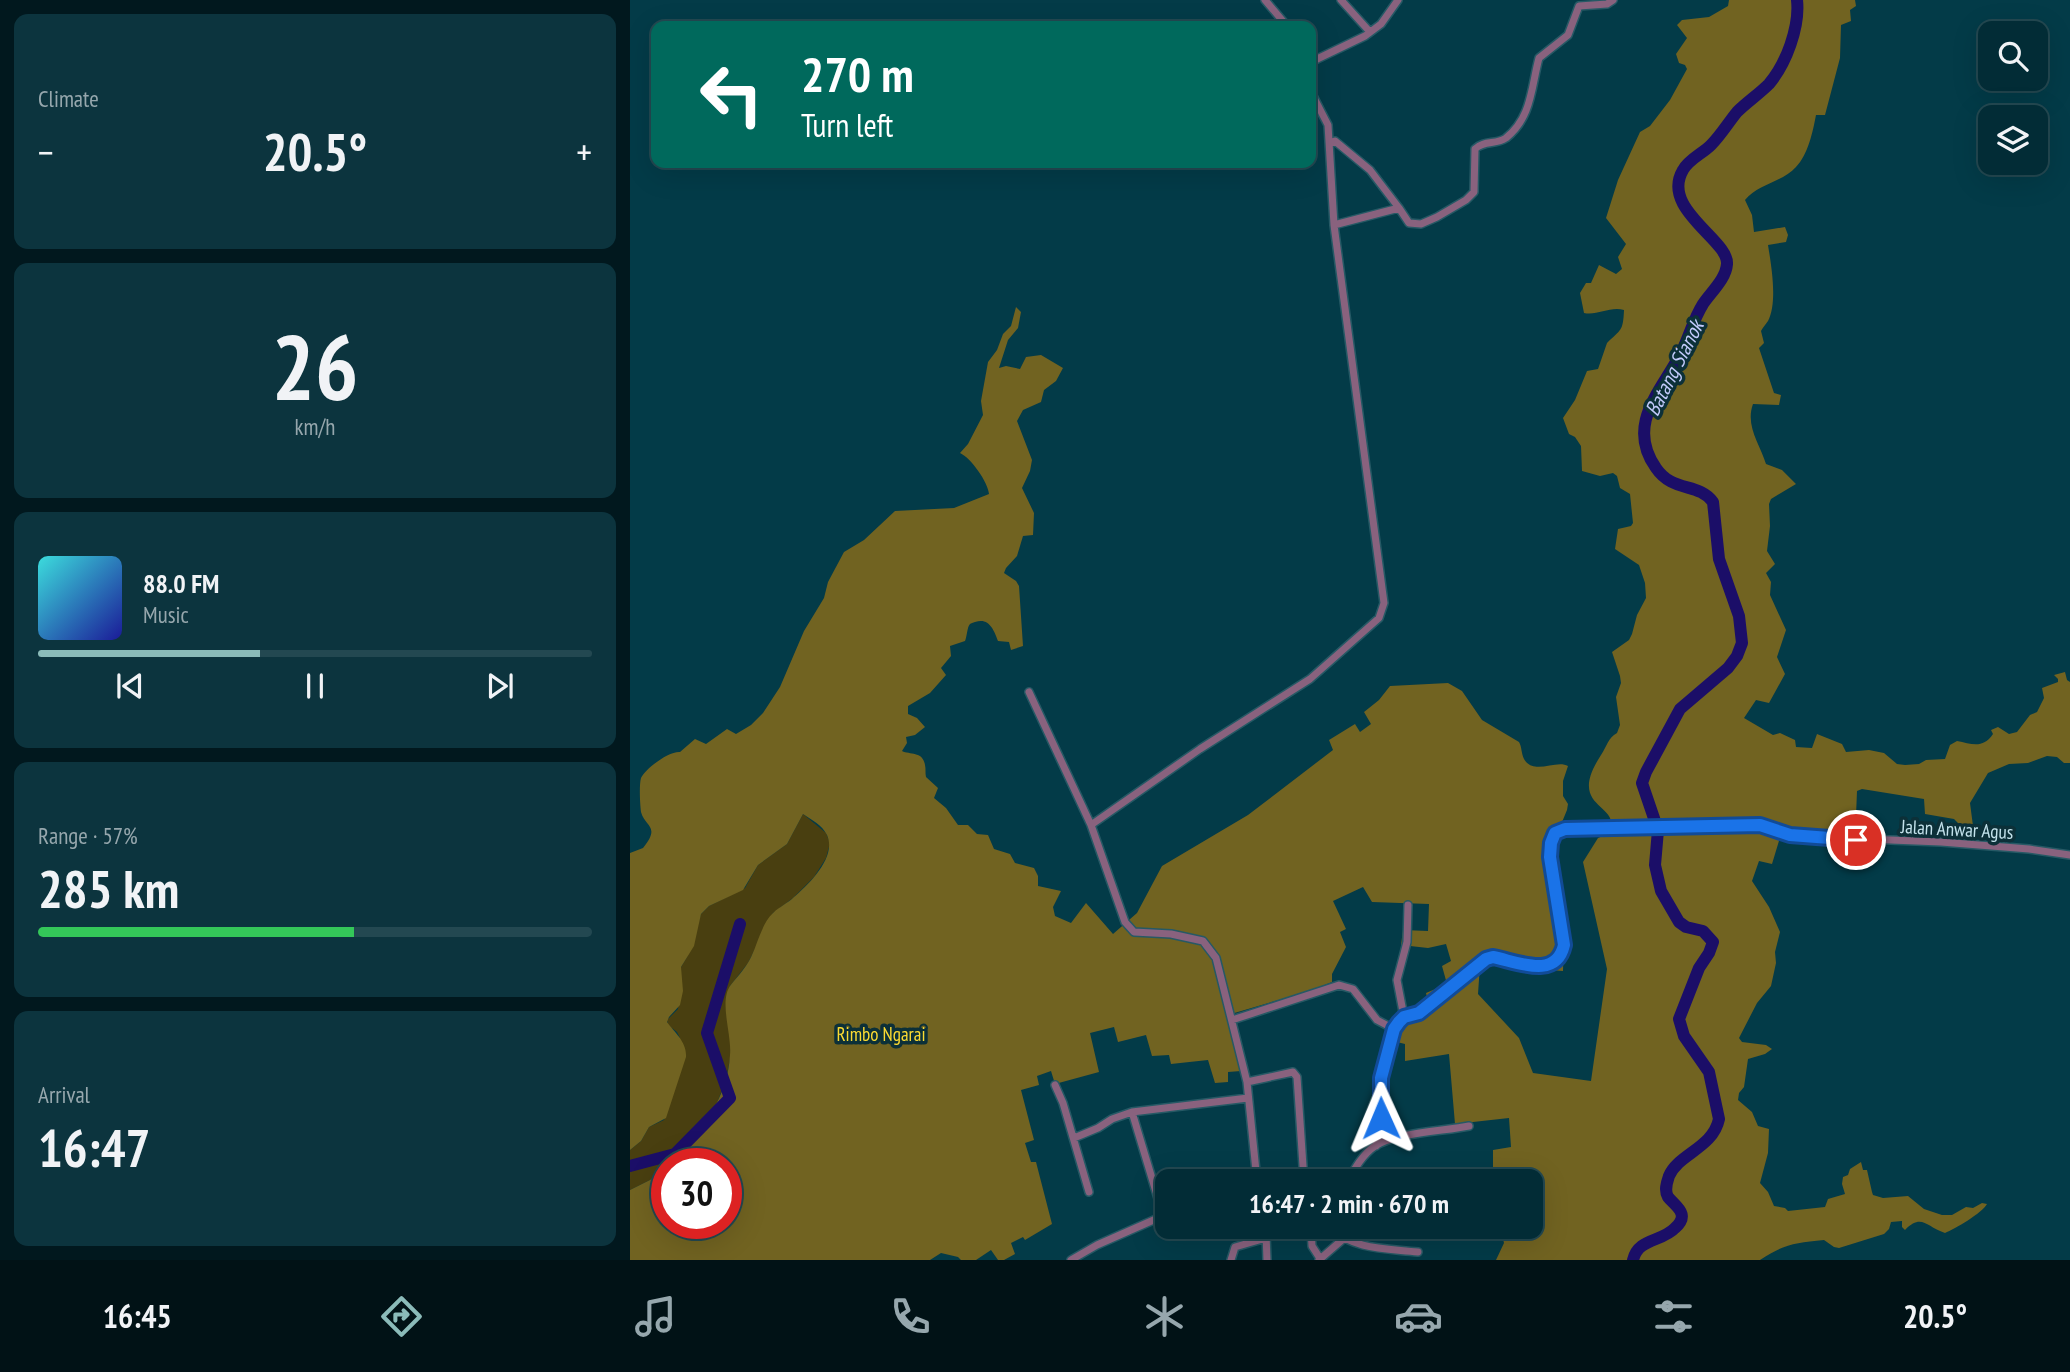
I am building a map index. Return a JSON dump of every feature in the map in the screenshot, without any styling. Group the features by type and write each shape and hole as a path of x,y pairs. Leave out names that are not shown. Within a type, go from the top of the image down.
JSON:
{"street":[{"path":"1265,0 1283,21"},
{"path":"1341,0 1370,32"},
{"path":"1316,58 1370,32 1381,24 1398,0"},
{"path":"1330,144 1335,141 1370,170 1409,223 1421,224 1474,192 1475,149 1481,144 1506,138 1521,126 1535,84 1539,58 1568,35 1579,6 1607,4 1613,0"},
{"path":"1091,825 1200,749 1310,679 1379,618 1384,603 1334,225 1328,125 1316,102"},
{"path":"1334,225 1399,208"},
{"path":"1029,692 1091,825 1125,922 1134,932 1171,934 1203,941 1216,958 1247,1082 1256,1169"},
{"name":"Jalan Anwar Agus","path":"1404,1017 1419,1013 1486,959 1493,957 1543,967 1553,964 1562,956 1564,945 1550,857 1555,833 1565,829 1760,825 1790,835 1954,843 2070,855"},
{"path":"1376,1146 1381,1118 1381,1078 1394,1029 1404,1017 1397,980 1407,942 1408,905"},
{"path":"1232,1020 1339,985 1353,989 1377,1020 1394,1029"},
{"path":"1247,1082 1293,1072 1297,1077 1303,1169"},
{"path":"1055,1086 1063,1103 1089,1192"},
{"path":"1074,1138 1132,1112 1248,1098"},
{"path":"1132,1112 1155,1184"},
{"path":"1356,1169 1376,1146 1408,1136 1469,1126"},
{"path":"1071,1260 1097,1245 1155,1219"},
{"path":"1231,1260 1235,1247 1252,1239"},
{"path":"1266,1239 1267,1260"},
{"path":"1313,1239 1312,1246 1321,1259 1343,1239 1360,1246 1418,1252"}],"shaded area":[{"path":"803,814 826,833 830,843 826,858 814,877 773,913 748,963 730,986 731,1054 726,1079 714,1111 686,1148 651,1148 651,1179 630,1190 630,1150 641,1141 649,1127 664,1120 676,1083 680,1038 668,1025 667,1020 678,1009 681,967 701,914 709,906 745,888 758,865 787,844"}],"green space":[{"name":"Rimbo Ngarai","path":"1729,0 1855,0 1856,6 1850,10 1851,21 1841,25 1840,58 1825,115 1816,115 1804,156 1791,172 1757,190 1745,200 1752,215 1754,232 1785,227 1788,235 1786,242 1768,245 1773,304 1768,321 1761,331 1764,343 1759,348 1774,393 1781,395 1779,405 1753,404 1751,420 1766,464 1782,470 1796,484 1771,499 1769,504 1767,551 1775,564 1766,573 1771,582 1770,595 1786,630 1777,657 1785,674 1769,703 1756,700 1744,718 1773,735 1780,733 1795,740 1796,747 1812,748 1817,734 1842,744 1846,752 1869,750 1884,753 1897,764 1919,764 1926,760 1945,759 1950,745 1957,741 1981,744 1993,734 1991,730 1998,727 2009,734 2017,732 2030,715 2037,712 2044,698 2042,688 2058,682 2054,675 2065,672 2070,682 2070,763 2047,756 2028,763 2009,764 1988,773 1970,803 1973,826 1961,826 1954,819 1925,814 1924,799 1862,789 1857,791 1856,816 1848,837 1782,831 1772,864 1759,861 1752,881 1769,907 1780,932 1775,952 1776,963 1771,986 1757,1003 1739,1038 1742,1042 1766,1045 1772,1049 1748,1059 1744,1087 1738,1100 1752,1112 1758,1126 1769,1129 1768,1153 1760,1183 1768,1192 1774,1206 1788,1211 1825,1207 1828,1199 1845,1194 1843,1177 1861,1162 1863,1170 1867,1170 1873,1195 1883,1198 1908,1196 1924,1209 1942,1215 1952,1215 1966,1207 1973,1208 1982,1203 1987,1204 1984,1208 1945,1233 1920,1222 1905,1230 1902,1221 1891,1222 1884,1234 1839,1248 1824,1240 1805,1242 1783,1247 1760,1260 1496,1260 1504,1243 1503,1239 1543,1239 1543,1169 1487,1169 1493,1168 1493,1150 1511,1147 1509,1118 1455,1124 1449,1054 1405,1061 1405,1044 1385,1039 1388,1026 1398,1010 1429,1006 1426,993 1447,984 1442,966 1451,961 1446,944 1428,948 1401,945 1403,930 1428,931 1429,904 1372,902 1363,887 1333,901 1346,929 1340,932 1346,947 1332,974 1332,982 1231,1014 1241,1071 1228,1072 1228,1082 1215,1083 1208,1060 1171,1064 1169,1055 1152,1056 1146,1035 1118,1042 1114,1027 1090,1033 1099,1072 1055,1084 1051,1071 1037,1076 1039,1085 1021,1090 1034,1140 1025,1143 1031,1162 1036,1162 1052,1224 1025,1240 1023,1237 1011,1243 1015,1254 1004,1260 998,1260 991,1250 976,1260 961,1260 941,1253 930,1260 630,1260 630,1190 651,1179 651,1239 742,1239 742,1148 684,1148 710,1115 724,1086 730,1055 726,1001 730,986 749,961 769,918 800,892 820,869 825,861 829,843 822,828 803,814 787,844 758,865 743,890 709,906 701,914 694,946 681,967 683,991 680,1005 667,1022 683,1042 686,1057 666,1118 649,1127 641,1141 630,1150 630,853 643,848 651,835 650,827 641,812 641,778 658,761 680,752 695,739 706,744 727,729 736,734 751,725 763,713 780,687 804,631 824,598 828,582 844,552 864,540 895,511 954,508 989,494 978,471 960,453 968,444 983,415 981,401 988,362 997,350 1003,334 1011,326 1016,307 1021,312 1018,328 1008,340 999,368 1006,366 1020,369 1026,357 1041,355 1063,368 1056,381 1044,390 1041,402 1023,410 1017,421 1032,460 1022,488 1034,513 1033,535 1023,536 1017,556 1004,573 1019,586 1023,646 1011,650 1009,642 998,641 993,629 984,621 970,624 965,641 950,646 951,656 941,668 946,675 930,693 908,706 908,714 917,718 925,727 915,735 906,737 907,743 902,751 922,757 926,777 938,788 934,798 946,808 958,825 968,825 977,834 988,835 994,849 1010,854 1015,863 1034,868 1038,876 1038,886 1061,891 1053,907 1055,916 1071,923 1086,903 1113,934 1137,913 1162,866 1248,815 1333,750 1329,740 1355,724 1360,732 1371,724 1364,712 1379,700 1390,686 1448,683 1462,691 1482,720 1519,742 1528,764 1539,767 1557,764 1568,766 1563,781 1567,810 1551,860 1564,933 1563,971 1480,965 1478,994 1519,1038 1533,1073 1591,1081 1607,969 1583,862 1598,838 1610,833 1612,823 1609,815 1591,796 1589,786 1592,773 1620,725 1616,697 1621,683 1612,652 1629,640 1646,598 1645,583 1639,565 1615,549 1618,529 1633,523 1630,494 1620,488 1617,476 1613,473 1600,476 1582,471 1581,446 1575,437 1569,434 1563,418 1575,400 1587,371 1598,369 1607,343 1622,326 1624,310 1584,313 1580,293 1586,283 1591,283 1599,265 1616,274 1622,269 1618,257 1626,244 1606,218 1618,180 1640,132 1650,126 1670,100 1687,69 1679,63 1676,54 1687,38 1677,25 1682,20 1709,17 1728,6"}],"waterway":[{"name":"Batang Sianok","path":"1633,1260 1645,1244 1670,1232 1680,1223 1682,1214 1666,1192 1669,1176 1673,1168 1710,1137 1719,1119 1709,1072 1684,1036 1679,1019 1699,968 1713,942 1703,931 1686,927 1679,922 1661,891 1655,865 1658,830 1642,783 1680,709 1728,668 1742,643 1739,616 1719,559 1713,502 1700,492 1670,481 1656,468 1647,452 1645,422 1703,304 1721,280 1727,264 1718,245 1687,211 1680,198 1678,184 1683,170 1711,145 1737,112 1775,76 1794,33 1797,0"},
{"path":"630,1166 675,1154 730,1098 707,1033 740,924"}],"route":[{"path":"1381,1118 1381,1078 1394,1029 1404,1017 1419,1013 1486,959 1493,957 1543,967 1553,964 1562,956 1564,945 1550,857 1555,833 1565,829 1760,825 1790,835 1856,840"}]}
